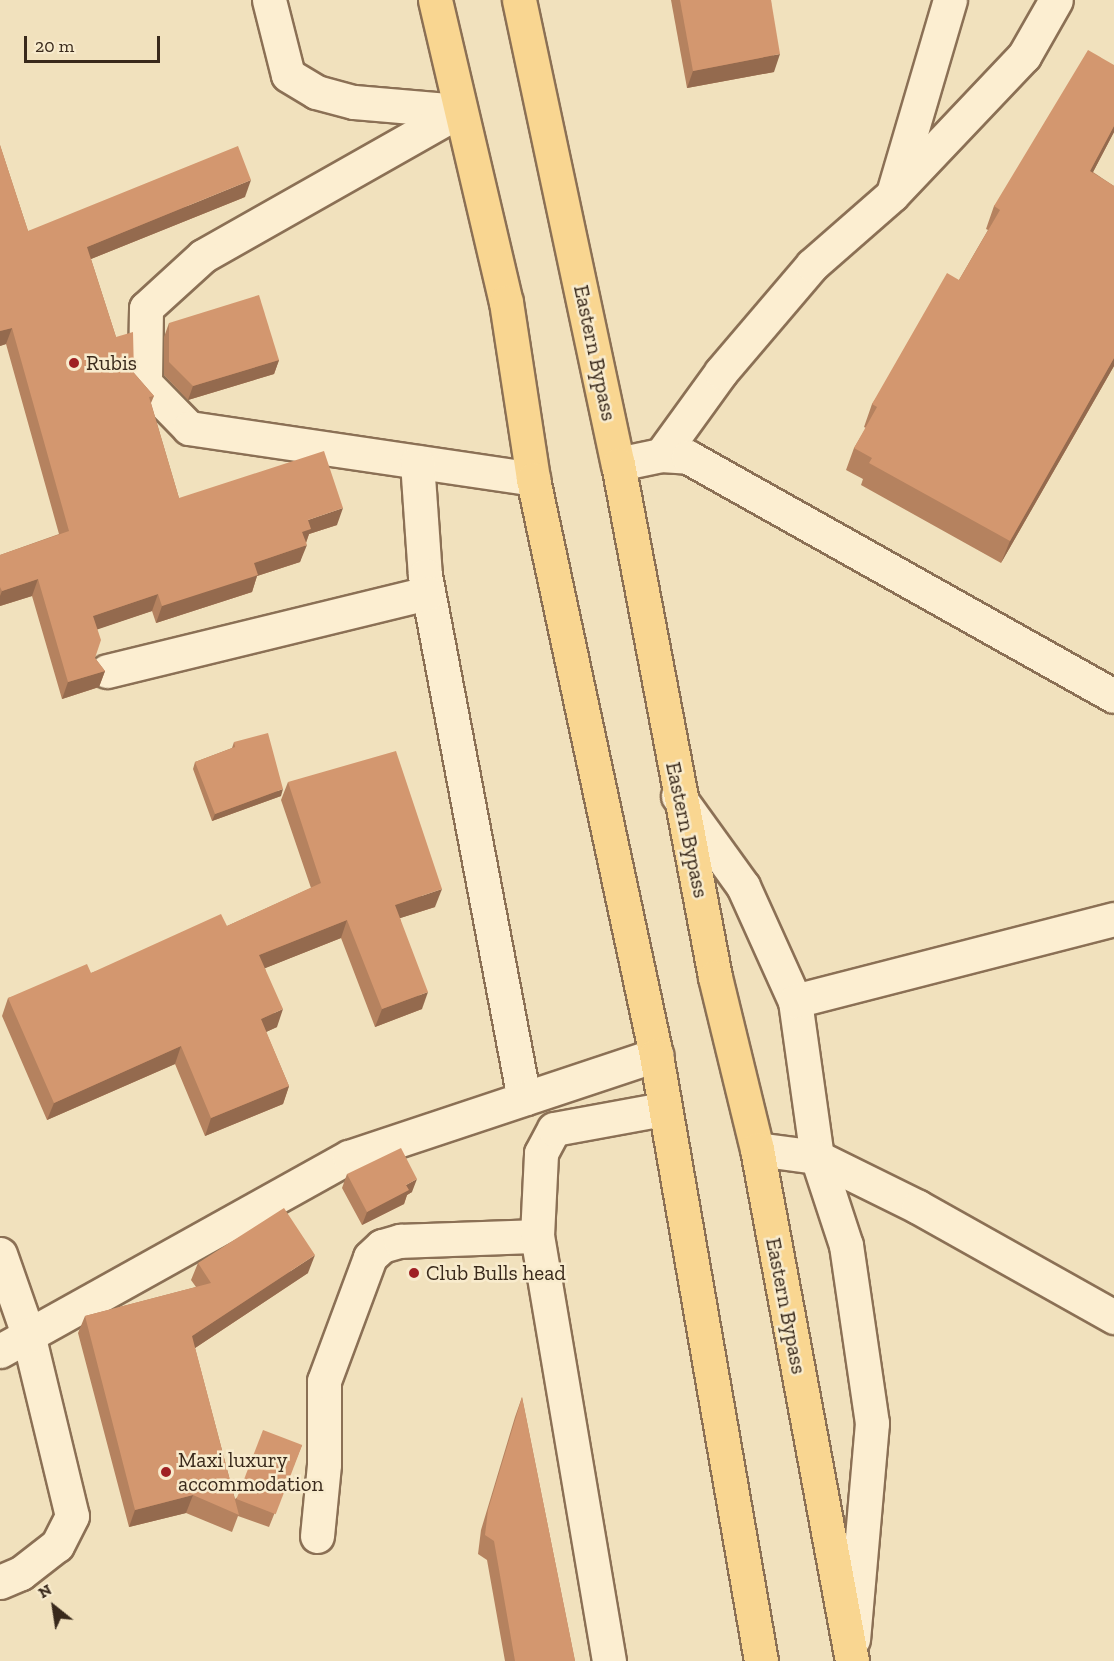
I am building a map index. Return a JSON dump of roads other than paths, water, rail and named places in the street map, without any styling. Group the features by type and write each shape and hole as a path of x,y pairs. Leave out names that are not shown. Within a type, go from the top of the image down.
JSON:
{"main road":[{"path":"435,0 459,111 506,302 533,479 656,1055 663,1109 761,1661"},
{"name":"Eastern Bypass","path":"519,0 618,464 678,796 694,856 715,977 757,1149 852,1658"}],"street":[{"path":"269,0 288,75 316,92 354,102 459,111"},
{"path":"892,195 950,0"},
{"path":"661,454 721,372 812,265 892,195 1024,56 1056,0"},
{"path":"459,111 203,256 146,308 145,383 189,428 533,479"},
{"path":"618,464 661,454 688,457 1114,696"},
{"path":"417,462 428,593 524,1099"},
{"path":"107,671 428,593"},
{"path":"678,796 743,886 795,1001 817,1157 846,1245 872,1423 852,1658"},
{"path":"795,1001 1114,920"},
{"path":"0,1351 349,1157 656,1055"},
{"path":"609,1661 537,1236 541,1153 554,1129 663,1109"},
{"path":"757,1149 817,1157 918,1207 1114,1317"},
{"path":"317,1536 324,1464 324,1381 370,1257 382,1246 400,1241 537,1236"},
{"path":"0,1254 28,1334 72,1516 57,1545 21,1573 0,1582"}],"place":[{"name":"Rubis","path":"74,363"},
{"name":"Club Bulls head","path":"414,1273"},
{"name":"Maxi luxury accommodation","path":"166,1472"}]}
